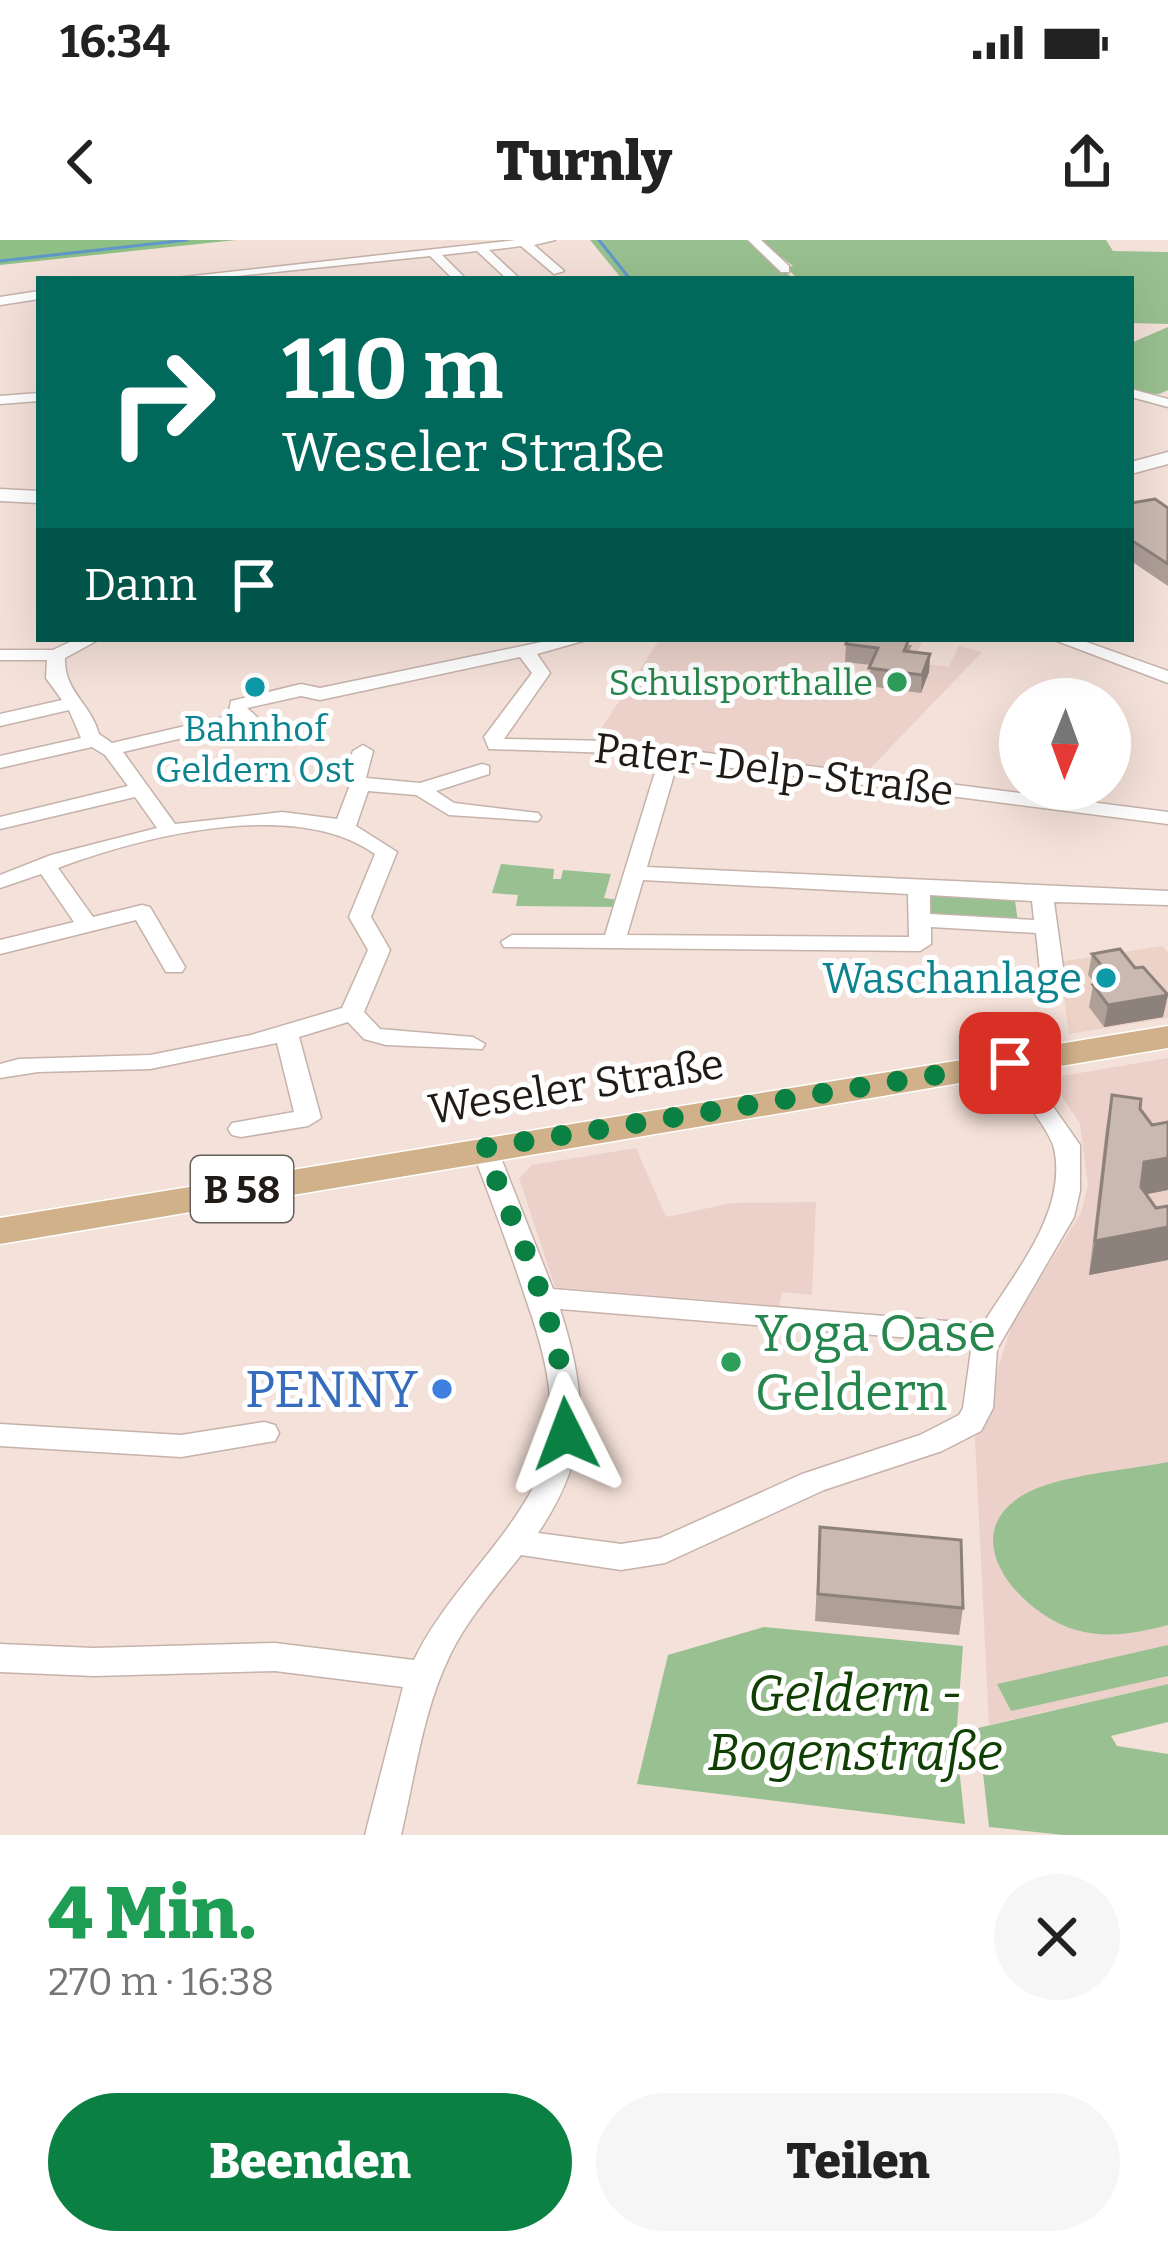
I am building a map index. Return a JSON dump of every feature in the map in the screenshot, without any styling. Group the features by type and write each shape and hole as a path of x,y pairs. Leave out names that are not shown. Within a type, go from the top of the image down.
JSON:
{"main road":[{"name":"Weseler Straße","path":"0,1231 1168,1036"}],"street":[{"path":"225,276 549,240"},
{"path":"754,240 784,269"},
{"path":"524,243 558,271"},
{"path":"479,247 511,276"},
{"path":"433,252 457,276"},
{"path":"383,256 394,268"},
{"path":"0,301 36,295"},
{"path":"1134,394 1168,403"},
{"path":"0,400 36,397"},
{"path":"1134,468 1168,458"},
{"path":"0,655 56,655 85,642"},
{"path":"0,762 237,720 314,702 320,694 567,642"},
{"path":"1069,642 1168,677"},
{"name":"Pater-Delp-Straße","path":"525,652 541,673 494,736 496,746 582,744 1168,818"},
{"path":"56,655 55,678 98,742 142,789 170,831"},
{"path":"0,720 75,704"},
{"path":"363,751 353,778 360,784 421,789 482,770"},
{"path":"614,942 670,754"},
{"path":"346,826 360,784"},
{"path":"0,823 142,789"},
{"path":"421,789 448,808 531,817"},
{"path":"0,882 170,831 236,819 346,826 368,836 386,852 360,917 379,950 352,1013"},
{"path":"47,867 87,925"},
{"path":"634,873 919,891 1168,898"},
{"path":"512,942 920,944 919,891"},
{"path":"1042,895 1054,988"},
{"path":"0,946 142,912 174,967"},
{"path":"920,920 1046,926"},
{"path":"0,1071 63,1060 149,1062 352,1013"},
{"path":"352,1013 372,1034 386,1038 473,1044"},
{"path":"241,1129 308,1118 286,1032"},
{"path":"515,1542 621,1557 665,1550 813,1482 959,1431 978,1408 983,1349 1061,1217 1067,1191 1067,1145 1010,1063"},
{"path":"383,1835 424,1676 458,1612 550,1491 566,1434 564,1377 484,1148"},
{"path":"539,1298 991,1335"},
{"path":"0,1435 181,1446 264,1433"},
{"path":"0,1658 94,1662 275,1657 424,1676"}],"shaded area":[{"path":"658,642 922,642 914,663 949,667 959,646 982,652 865,774 593,741"},
{"path":"1162,946 1168,952 1168,1018 1069,1034 1059,962"},
{"path":"1168,1058 1168,1684 989,1725 975,1438 1013,1322 1081,1213 1088,1185 1080,1124 1050,1078"},
{"path":"636,1148 666,1217 732,1203 816,1202 812,1295 782,1292 779,1306 555,1287 519,1178 532,1165"}],"green space":[{"path":"0,240 236,240 0,265"},
{"path":"590,240 752,240 790,276 620,276"},
{"path":"759,240 1106,240 1113,251 1168,252 1168,324 1134,323 1134,276 795,276 787,268 793,266"},
{"path":"1168,327 1168,390 1134,393 1134,342"},
{"path":"501,864 554,869 553,879 561,879 563,870 611,874 604,898 619,900 617,907 516,906 518,895 492,893"},
{"path":"930,896 1015,900 1018,923 931,917"},
{"path":"1168,1462 1168,1625 1122,1634 1088,1633 1056,1622 1017,1592 995,1553 994,1532 1003,1513 1023,1495 1073,1478"},
{"name":"Geldern - Bogenstraße","path":"764,1627 963,1646 956,1739 965,1824 637,1784 668,1655"},
{"path":"1168,1645 1168,1676 1011,1711 997,1684"},
{"path":"1168,1684 1168,1722 1111,1736 1117,1746 1168,1754 1168,1835 1064,1835 989,1827 978,1728"}],"building":[{"path":"1155,499 1168,508 1168,564 1134,542 1134,502"},
{"path":"908,642 904,651 930,654 922,675 869,668 878,648 846,644"},
{"path":"1120,949 1168,995 1108,1005 1093,985 1115,982 1092,954"},
{"path":"1112,1095 1141,1099 1140,1109 1152,1125 1168,1122 1168,1158 1144,1162 1141,1187 1156,1208 1168,1206 1168,1227 1095,1241"},
{"path":"820,1527 961,1540 963,1608 818,1594"}],"waterway":[{"path":"0,261 187,240"},
{"path":"599,240 628,276"}],"place":[{"name":"Schulsporthalle","path":"897,682"},
{"name":"Bahnhof Geldern Ost","path":"255,687"},
{"name":"Waschanlage","path":"1106,978"},
{"name":"Yoga Oase Geldern","path":"731,1362"},
{"name":"PENNY","path":"442,1389"}],"route":[{"path":"566,1434 559,1356 484,1148 1010,1063"}]}
